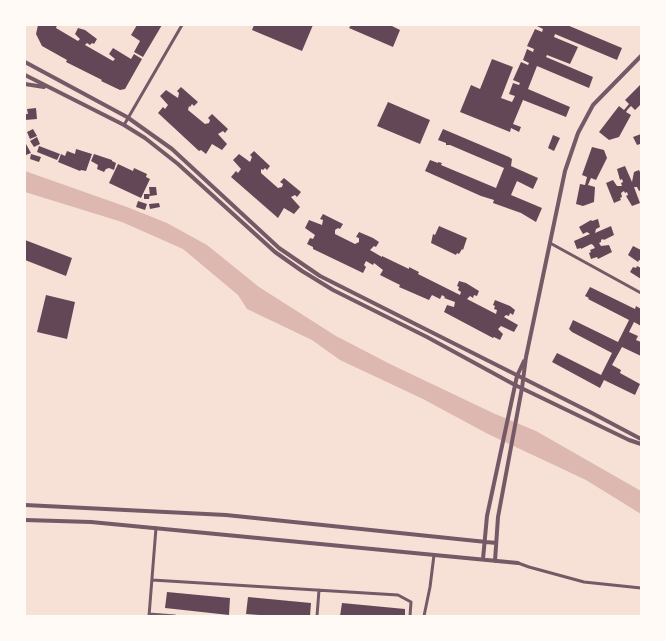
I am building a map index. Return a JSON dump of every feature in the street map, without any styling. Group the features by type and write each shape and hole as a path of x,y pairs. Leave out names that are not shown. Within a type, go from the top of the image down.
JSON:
{"street":[{"path":"124,124 182,25"},
{"path":"495,560 498,516 524,378 526,358 566,171 578,133 593,105 641,56"},
{"path":"25,61 127,117 172,149 237,211 295,260 320,276 517,376 524,378 641,439"},
{"path":"25,75 124,124 178,164 275,252 302,272 333,290 427,337 515,385 629,440 641,444"},
{"path":"25,84 40,85 58,91"},
{"path":"550,243 641,293"},
{"path":"482,559 487,516 515,385 517,376 526,358"},
{"path":"25,505 226,515 496,543"},
{"path":"25,520 91,522 495,560 518,563 584,582 641,588"},
{"path":"156,528 149,615 175,616"},
{"path":"424,616 430,587 434,555"},
{"path":"152,580 398,595 411,602 410,616"},
{"path":"317,616 319,590"}],"shaded area":[{"path":"25,171 127,207 167,223 207,245 259,287 336,336 390,364 493,413 536,431 641,491 641,514 586,480 488,434 423,399 340,360 312,340 247,309 238,295 183,249 122,222 25,192"}],"building":[{"path":"38,25 57,25 56,28 78,41 80,39 75,34 78,28 85,30 97,39 94,44 92,43 90,45 87,43 85,45 113,61 115,59 109,54 113,48 131,59 134,54 142,59 125,89 120,90 66,62 67,60 42,46 36,34"},
{"path":"137,25 162,25 143,57 134,52 140,41 131,35"},
{"path":"254,25 313,25 302,51 252,30"},
{"path":"351,25 390,25 400,30 393,47 349,28"},
{"path":"537,25 567,25 622,48 617,60 555,34 554,37 578,47 570,64 547,55 546,57 593,77 589,88 537,66 528,89 570,107 566,117 523,100 513,124 521,127 519,132 511,128 510,132 460,112 471,85 480,89 492,59 513,67 501,98 512,102 515,96 509,94 513,83 519,85 520,83 513,80 521,62 528,65 529,63 523,60 527,49 533,52 534,49 527,46 535,29 542,32 543,29"},
{"path":"640,85 641,104 635,110 631,106 628,109 626,112 631,115 619,137 609,140 599,132 619,106 624,110 629,104 625,100"},
{"path":"181,87 198,102 194,106 192,104 190,107 189,106 188,110 205,124 209,123 210,120 208,118 212,114 228,129 225,133 223,131 218,134 227,144 222,150 212,144 206,154 201,150 199,151 158,113 163,107 165,109 168,105 160,96 166,90 178,98 179,93 177,91"},
{"path":"388,102 430,120 420,144 377,126"},
{"path":"36,108 37,119 25,120 25,114 28,114 27,109"},
{"path":"33,129 37,136 30,139 27,132"},
{"path":"443,129 509,157 512,159 511,166 538,178 533,189 517,181 511,195 542,208 536,222 521,213 493,203 494,200 481,196 425,171 430,160 442,163 441,165 496,188 504,168 450,145 446,145 446,143 438,140"},
{"path":"641,134 641,147 640,144 637,145 633,137"},
{"path":"553,135 560,138 554,151 548,148"},
{"path":"37,137 40,144 34,147 30,141"},
{"path":"26,144 31,153 26,155 25,152"},
{"path":"39,146 60,154 57,160 37,152"},
{"path":"592,147 604,150 607,158 596,180 591,178 588,185 595,187 594,202 583,206 576,204 580,184 585,185 587,177 582,175"},
{"path":"76,149 92,154 86,171 80,171 58,162 61,154 65,156 67,151 75,154"},
{"path":"254,151 270,166 267,170 265,168 263,170 261,169 261,173 278,188 282,187 283,184 280,182 284,178 301,192 297,197 295,195 291,197 300,207 294,214 284,208 278,218 231,177 236,171 238,173 241,169 233,160 239,154 250,162 252,157 250,155"},
{"path":"31,154 41,157 39,162 30,159"},
{"path":"94,154 112,160 116,163 114,170 109,168 104,172 97,169 98,165 91,161"},
{"path":"118,164 133,171 134,168 147,174 146,177 150,179 141,198 109,183"},
{"path":"625,166 632,182 634,172 639,170 641,174 641,190 639,191 637,187 634,187 640,203 632,206 626,196 628,195 627,192 625,193 624,191 621,193 621,200 614,203 606,183 613,180 617,186 622,186 621,183 623,182 622,179 620,180 617,169"},
{"path":"149,187 156,187 157,195 150,196"},
{"path":"144,194 150,194 149,199 144,199"},
{"path":"138,201 147,204 145,210 136,207"},
{"path":"159,203 160,207 150,209 149,204"},
{"path":"323,214 343,224 340,229 338,228 335,230 335,234 355,244 359,242 359,238 356,237 359,232 373,238 379,242 376,247 374,246 370,250 382,257 419,272 418,274 460,295 461,292 458,290 459,287 457,286 459,281 466,283 479,291 477,296 474,295 473,298 470,296 467,299 496,314 497,310 494,309 495,306 493,305 495,300 510,306 515,310 513,315 510,313 509,316 506,315 504,317 518,325 514,332 501,326 498,329 503,334 500,340 494,337 493,338 444,312 447,305 454,307 455,302 444,298 445,297 442,295 440,299 432,295 429,300 399,287 400,285 380,275 383,270 374,263 373,265 366,261 364,265 366,267 363,273 313,249 313,247 307,244 310,238 313,239 315,235 305,228 309,220 322,225 323,220 320,219"},
{"path":"598,219 600,227 596,229 595,233 611,226 614,235 601,240 599,243 601,246 609,245 612,252 598,259 597,257 591,259 589,253 591,252 590,250 595,248 593,245 591,244 581,249 577,249 574,241 590,234 587,232 583,234 579,227 591,220"},
{"path":"439,226 467,238 463,250 462,249 459,254 457,253 456,255 431,243 433,234 435,235"},
{"path":"25,240 72,258 66,276 25,260"},
{"path":"633,246 641,250 641,261 639,260 638,262 628,255"},
{"path":"637,266 641,268 641,279 630,272 633,267 636,268"},
{"path":"590,287 635,309 636,306 641,309 641,326 634,322 629,332 638,336 636,340 641,342 641,356 622,347 612,365 621,370 620,373 640,384 635,395 604,380 600,388 552,362 557,353 601,375 612,353 572,332 569,329 573,320 618,342 629,320 588,299 589,298 585,296"},
{"path":"46,295 75,302 67,339 37,332"},
{"path":"167,592 230,598 229,615 165,608"},
{"path":"248,597 311,603 310,616 246,614"},
{"path":"342,603 405,609 405,616 340,616"}]}
